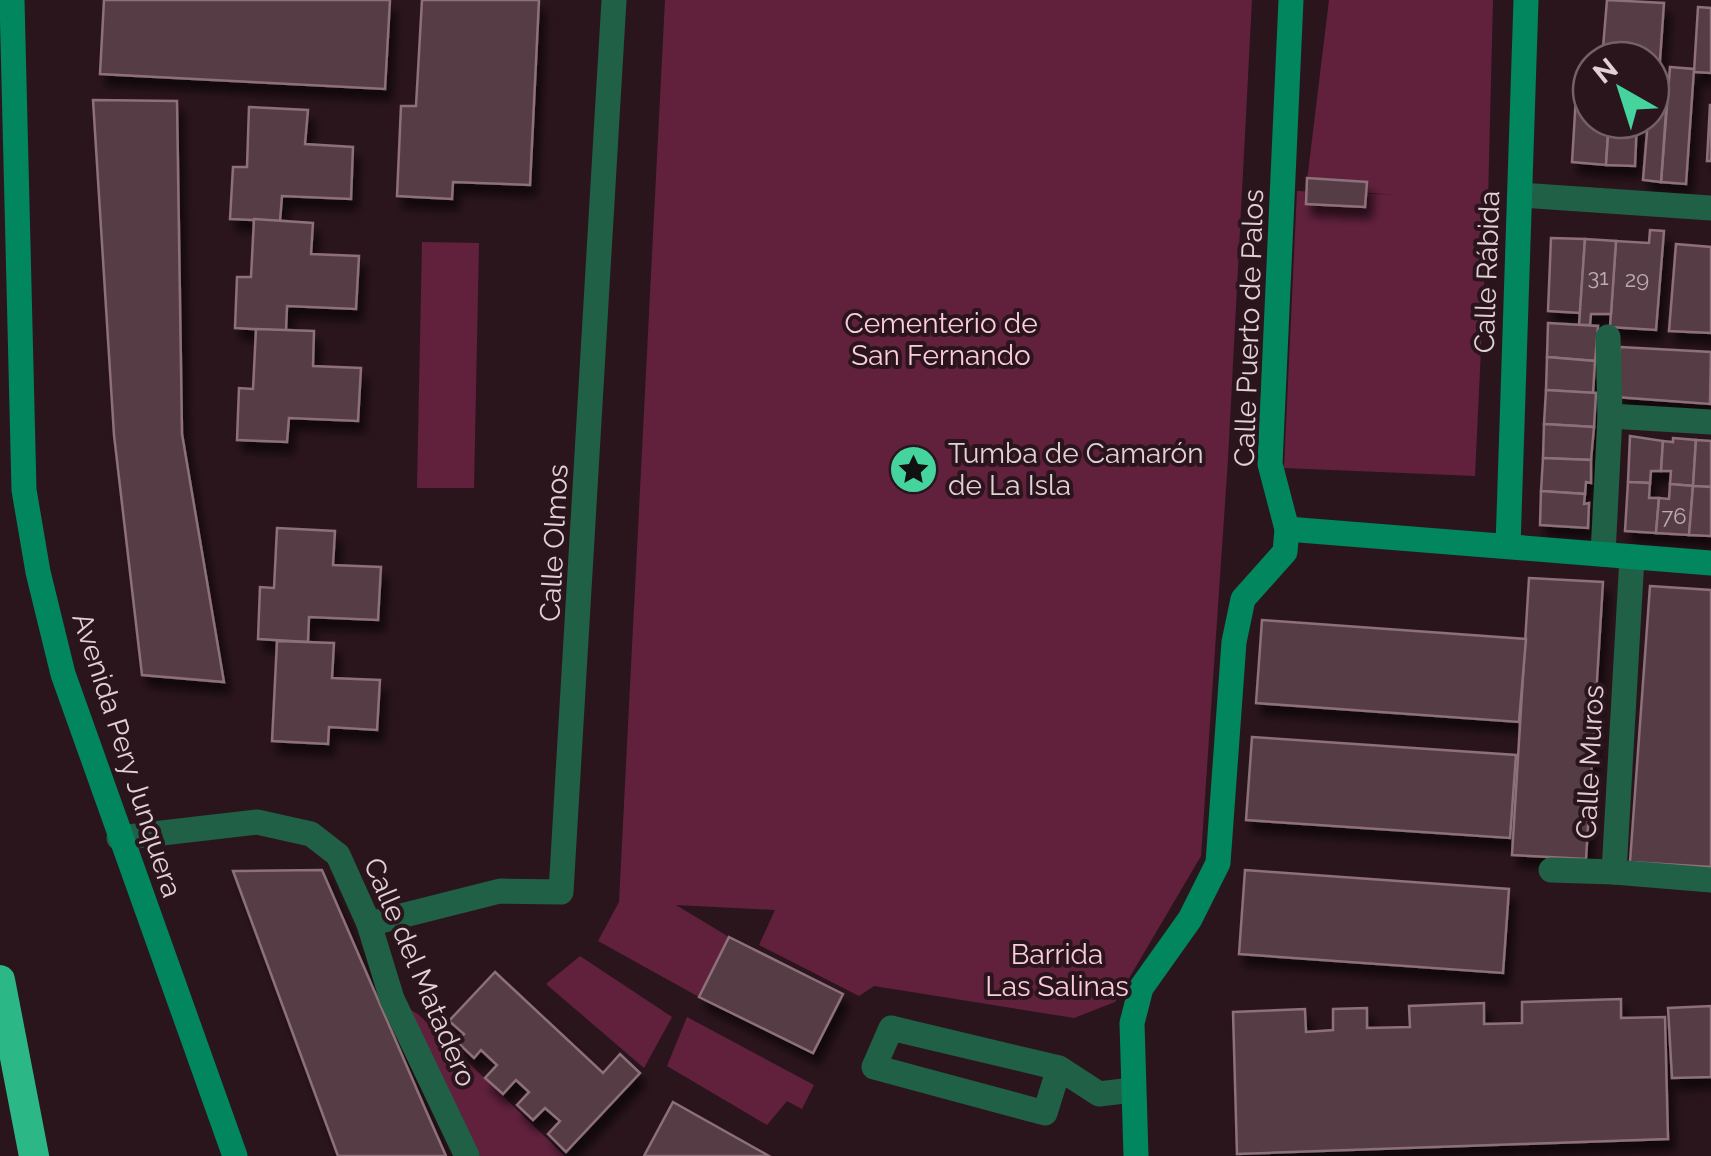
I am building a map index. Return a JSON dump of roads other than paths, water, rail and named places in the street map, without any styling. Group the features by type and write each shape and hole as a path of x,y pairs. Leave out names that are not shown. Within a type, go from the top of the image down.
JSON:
{"highway":[{"path":"0,980 34,1156"}],"street":[{"name":"Avenida Pery Junquera","path":"12,0 24,490 38,572 63,674 231,1153"},
{"name":"Calle Olmos","path":"369,924 500,891 561,892 614,0"},
{"name":"Calle Puerto de Palos","path":"1287,528 1270,464 1292,0"},
{"name":"Calle Rábida","path":"1508,546 1526,0"},
{"path":"1520,195 1711,208"},
{"path":"1603,554 1610,416 1608,337"},
{"path":"1610,416 1711,422"},
{"path":"1136,1156 1132,1023 1141,988 1190,918 1218,863 1234,642 1243,600 1285,552 1287,528 1711,564"},
{"name":"Calle Muros","path":"1632,557 1614,872 1711,880"},
{"name":"Calle del Matadero","path":"119,838 257,822 311,834 338,854 369,924 392,998 467,1156"},
{"path":"1550,870 1614,872"},
{"path":"1059,1068 1045,1112 874,1068 890,1028 1059,1068 1099,1094 1132,1090"}],"place":[{"name":"Tumba de Camarón de La Isla","path":"913,469"}],"park label":[{"name":"Cementerio de San Fernando","path":"941,339"},
{"name":"Barrida Las Salinas","path":"1057,970"}]}
